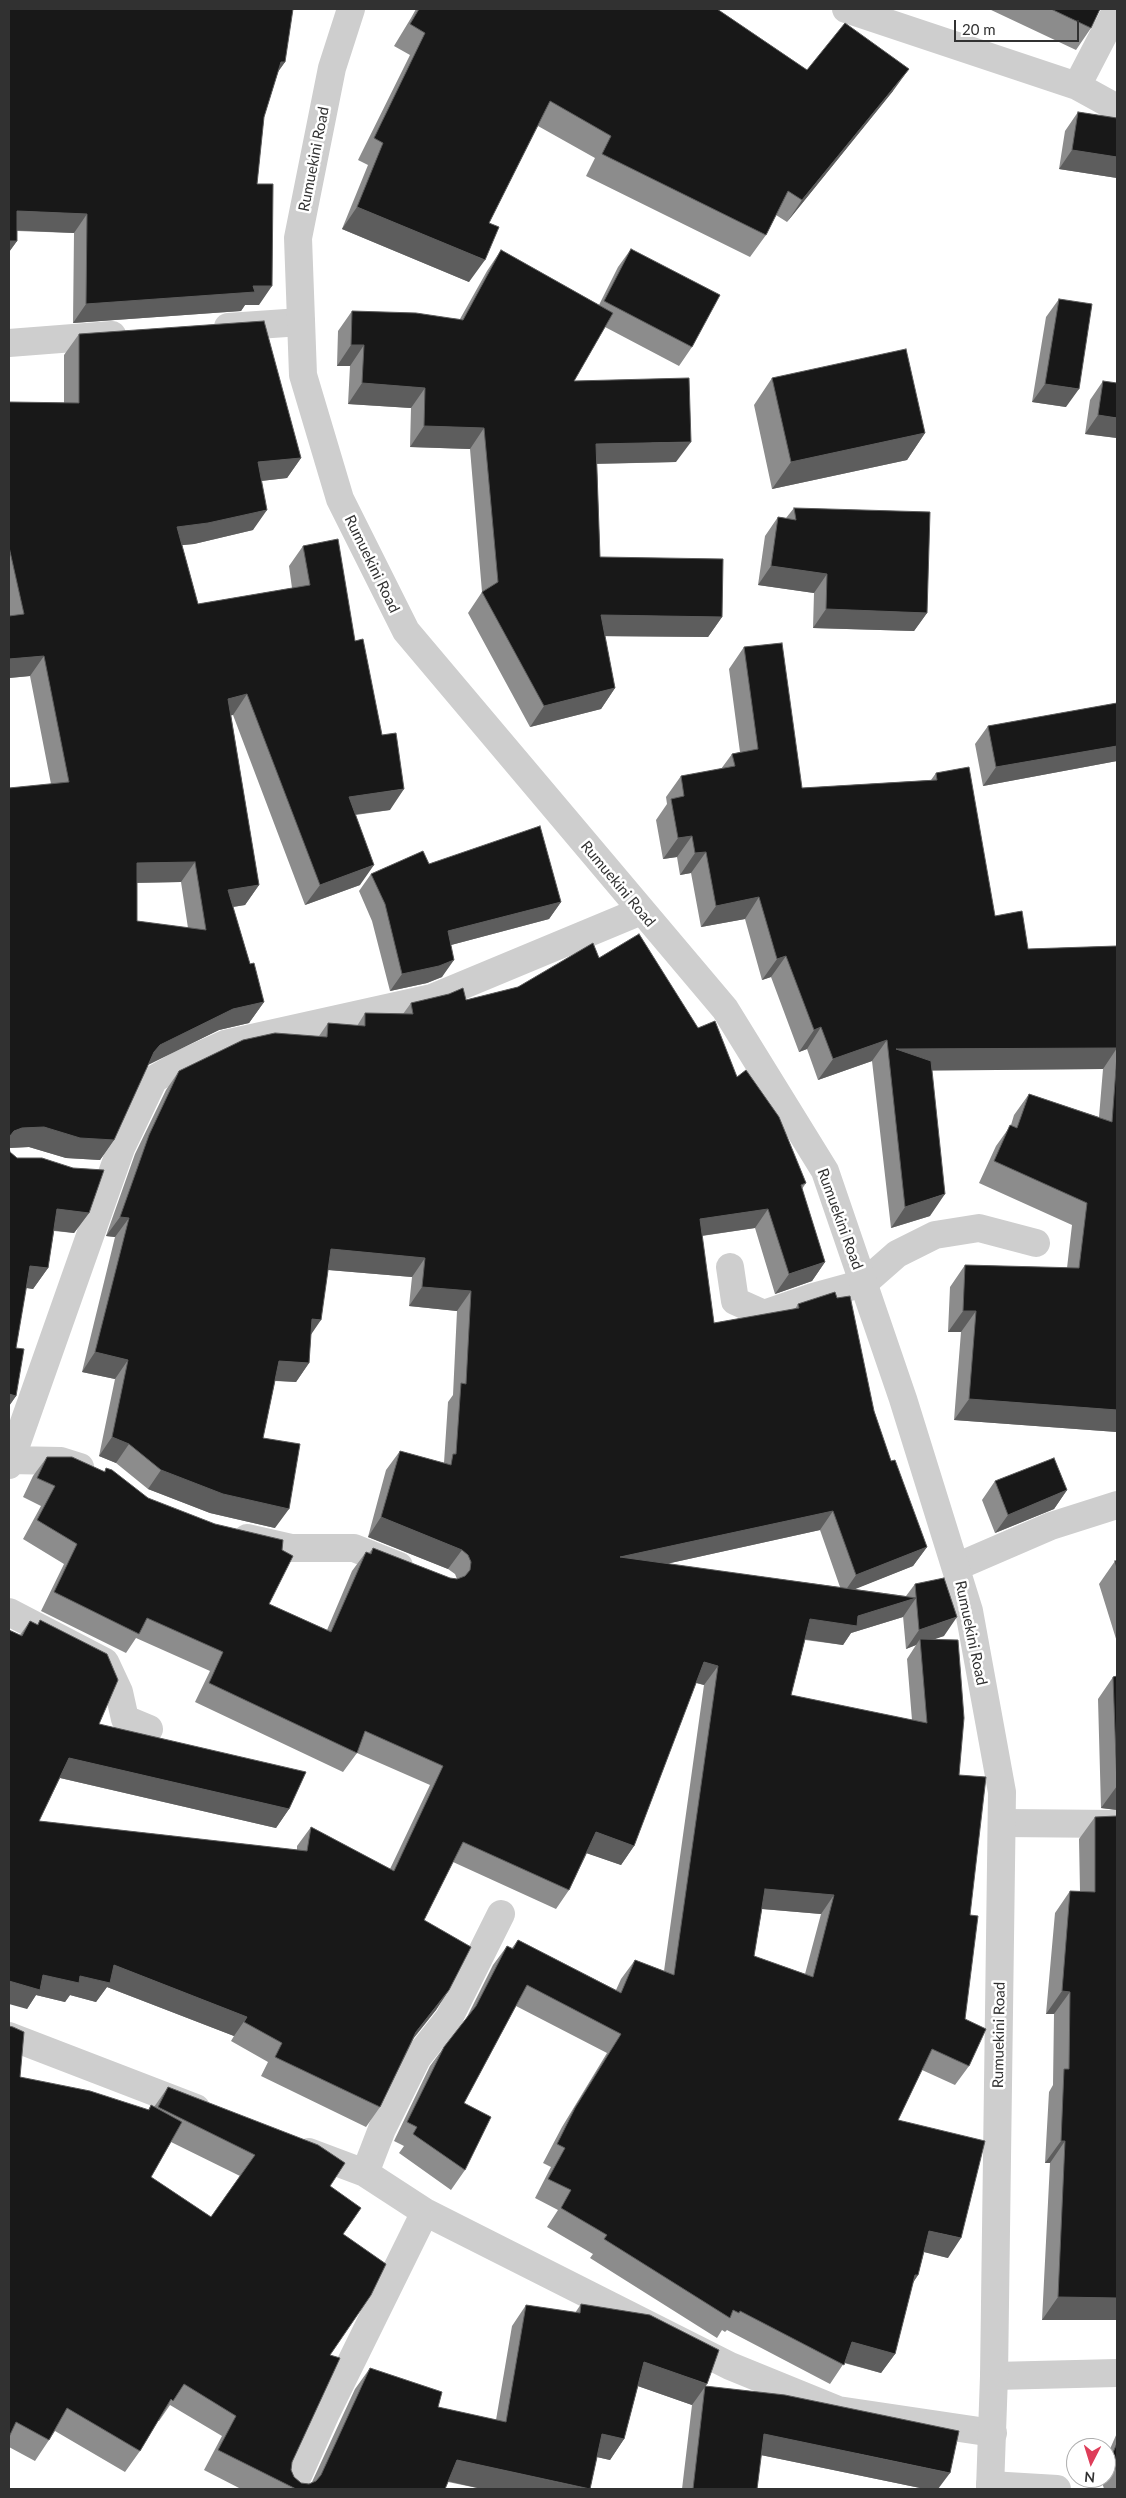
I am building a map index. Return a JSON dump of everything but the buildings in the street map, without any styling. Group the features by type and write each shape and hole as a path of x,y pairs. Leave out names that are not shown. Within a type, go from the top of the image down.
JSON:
{"street":[{"name":"Rumuekini Road","path":"351,9 332,68 298,238 302,375 340,498 406,631 725,1009 825,1171 903,1399 970,1611 1002,1792 994,2376 990,2487"},
{"path":"846,9 1077,86 1117,108"},
{"path":"1077,86 1116,9"},
{"path":"204,329 301,322"},
{"path":"9,343 135,334"},
{"path":"106,1476 60,1461 9,1462 121,1148 154,1080 181,1064 225,1044 432,998 641,911"},
{"path":"83,1175 112,1176"},
{"path":"730,1267 735,1301 764,1314 813,1297 864,1283 897,1254 935,1235 979,1228 1036,1243"},
{"path":"956,1567 1051,1526 1117,1505"},
{"path":"224,1532 291,1548 354,1548 425,1576"},
{"path":"9,1612 105,1662 119,1692 125,1719 149,1730"},
{"path":"1002,1823 1117,1824"},
{"path":"365,2173 382,2129 417,2058 448,2018 501,1914"},
{"path":"9,2036 219,2117"},
{"path":"283,2142 365,2173 425,2212 730,2366 838,2410 993,2433"},
{"path":"292,2489 326,2413 425,2212"},
{"path":"994,2376 1117,2373"},
{"path":"990,2487 1057,2489"}]}
